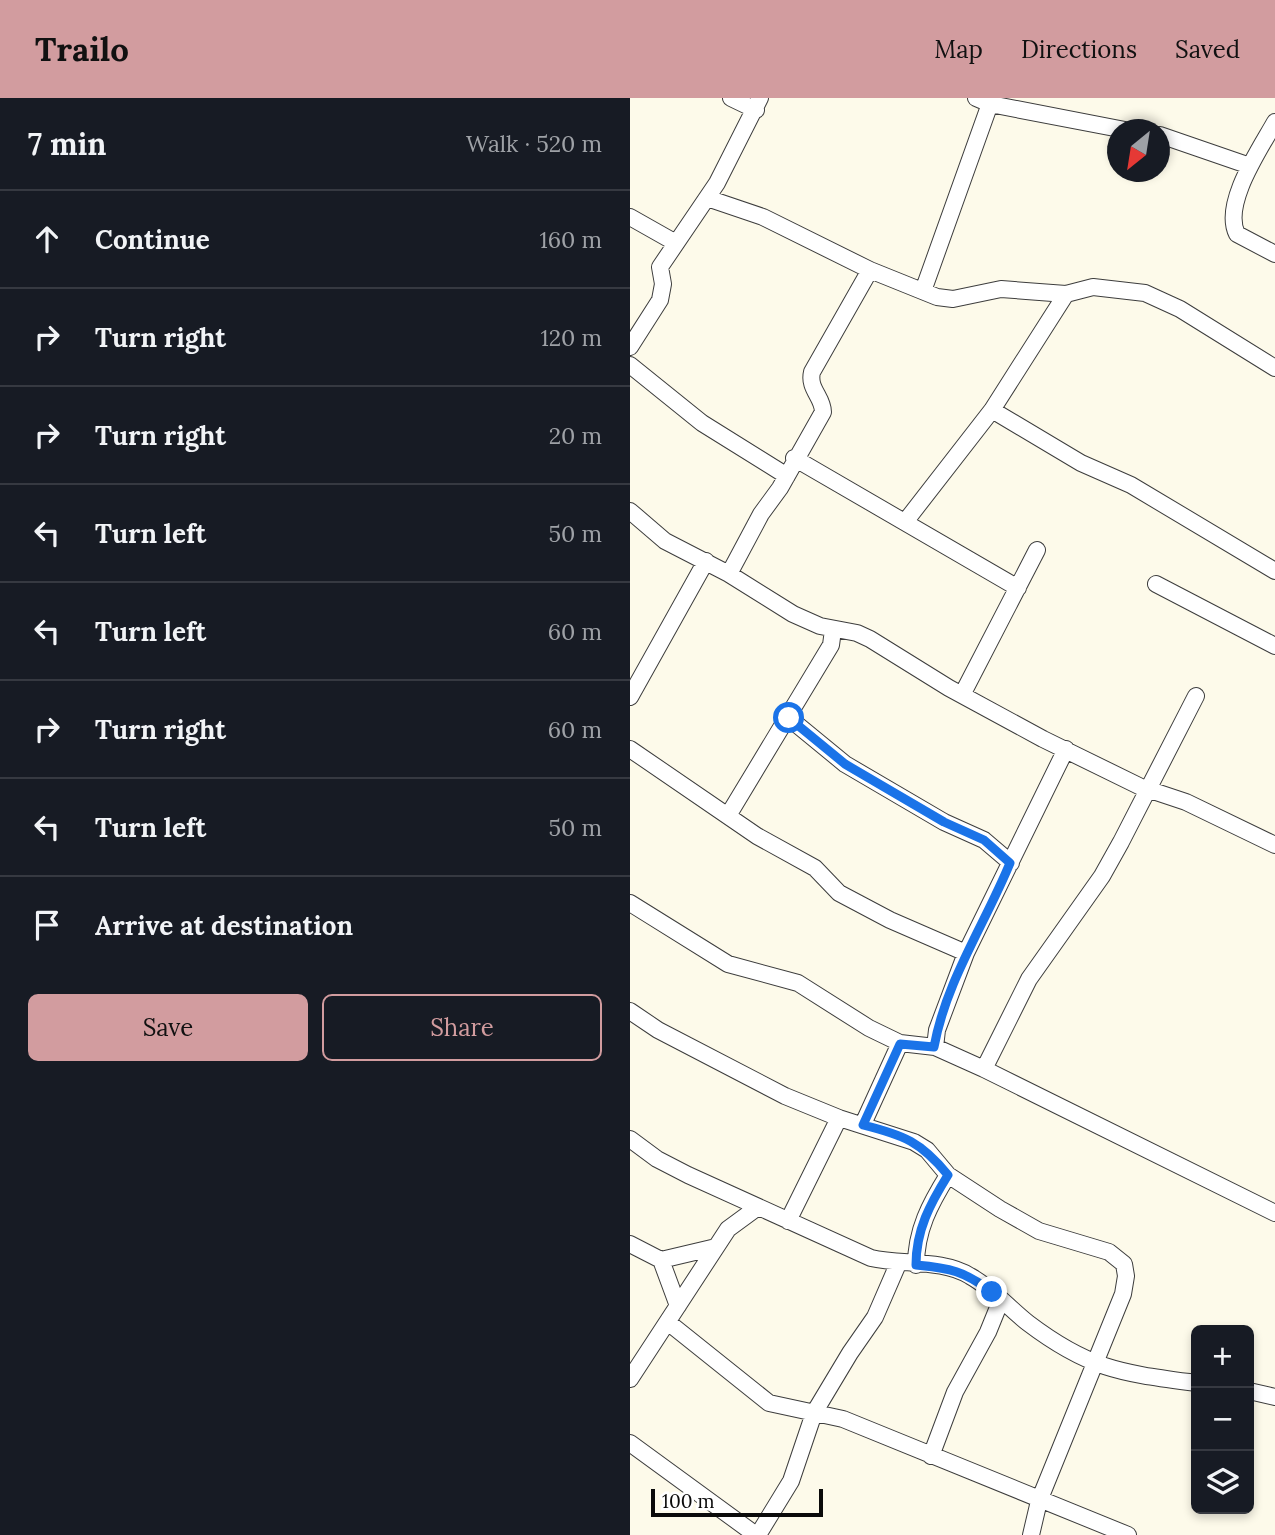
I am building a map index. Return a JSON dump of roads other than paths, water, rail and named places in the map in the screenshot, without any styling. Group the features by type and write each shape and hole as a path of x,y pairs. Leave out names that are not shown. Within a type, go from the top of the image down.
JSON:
{"street":[{"path":"630,347 660,300 663,284 660,267 707,198 758,104 731,98"},
{"path":"923,291 986,100 1107,126"},
{"path":"1275,122 1271,138 1250,166 1231,214 1237,234 1275,254"},
{"path":"1170,138 1250,166"},
{"path":"707,198 763,217 870,270 923,291 953,299 1001,289 1066,295 1093,287 1145,293 1180,309 1275,368"},
{"path":"630,217 676,243"},
{"path":"729,575 761,514 823,412 823,406 813,389 812,372 870,270"},
{"path":"905,522 992,410 1031,355 1066,295"},
{"path":"630,365 702,423 787,475"},
{"path":"992,410 1068,456 1130,485 1275,571"},
{"path":"794,458 1018,588"},
{"path":"630,511 665,541 706,561 793,614 833,630 857,633 870,639 962,695 1066,749 1148,789 1186,802 1275,845"},
{"path":"962,695 1037,550"},
{"path":"630,697 706,561"},
{"path":"1156,584 1275,646"},
{"path":"729,814 831,645 833,630"},
{"path":"984,1069 1030,979 1102,876 1196,696"},
{"path":"789,718 845,764 944,822 984,840 1010,863"},
{"path":"630,749 672,780 729,814 757,836 815,868 839,893 890,920 966,953"},
{"path":"934,1047 937,1030 966,953 1066,749"},
{"path":"630,903 728,964 798,983 900,1044 934,1047 984,1069 1275,1213"},
{"path":"630,1011 658,1030 785,1096 839,1118 914,1142 927,1150 948,1175 1039,1231 1109,1252 1124,1264 1126,1276 1123,1294 1039,1501 1031,1535"},
{"path":"863,1125 900,1044"},
{"path":"788,1222 839,1118"},
{"path":"630,1139 657,1158 788,1222 871,1258 898,1264 948,1268 969,1275 1064,1348 1094,1364 1124,1373 1191,1382"},
{"path":"916,1265 916,1242 924,1220 948,1175"},
{"path":"630,1379 728,1229 758,1207"},
{"path":"630,1244 661,1260 716,1247"},
{"path":"661,1260 678,1306"},
{"path":"630,1443 757,1535 791,1481 814,1413 849,1353 876,1317 898,1264"},
{"path":"931,1456 955,1392 988,1332 1001,1300"},
{"path":"669,1323 728,1368 756,1396 769,1404 843,1419 1128,1535"},
{"path":"1254,1392 1275,1397"}]}
